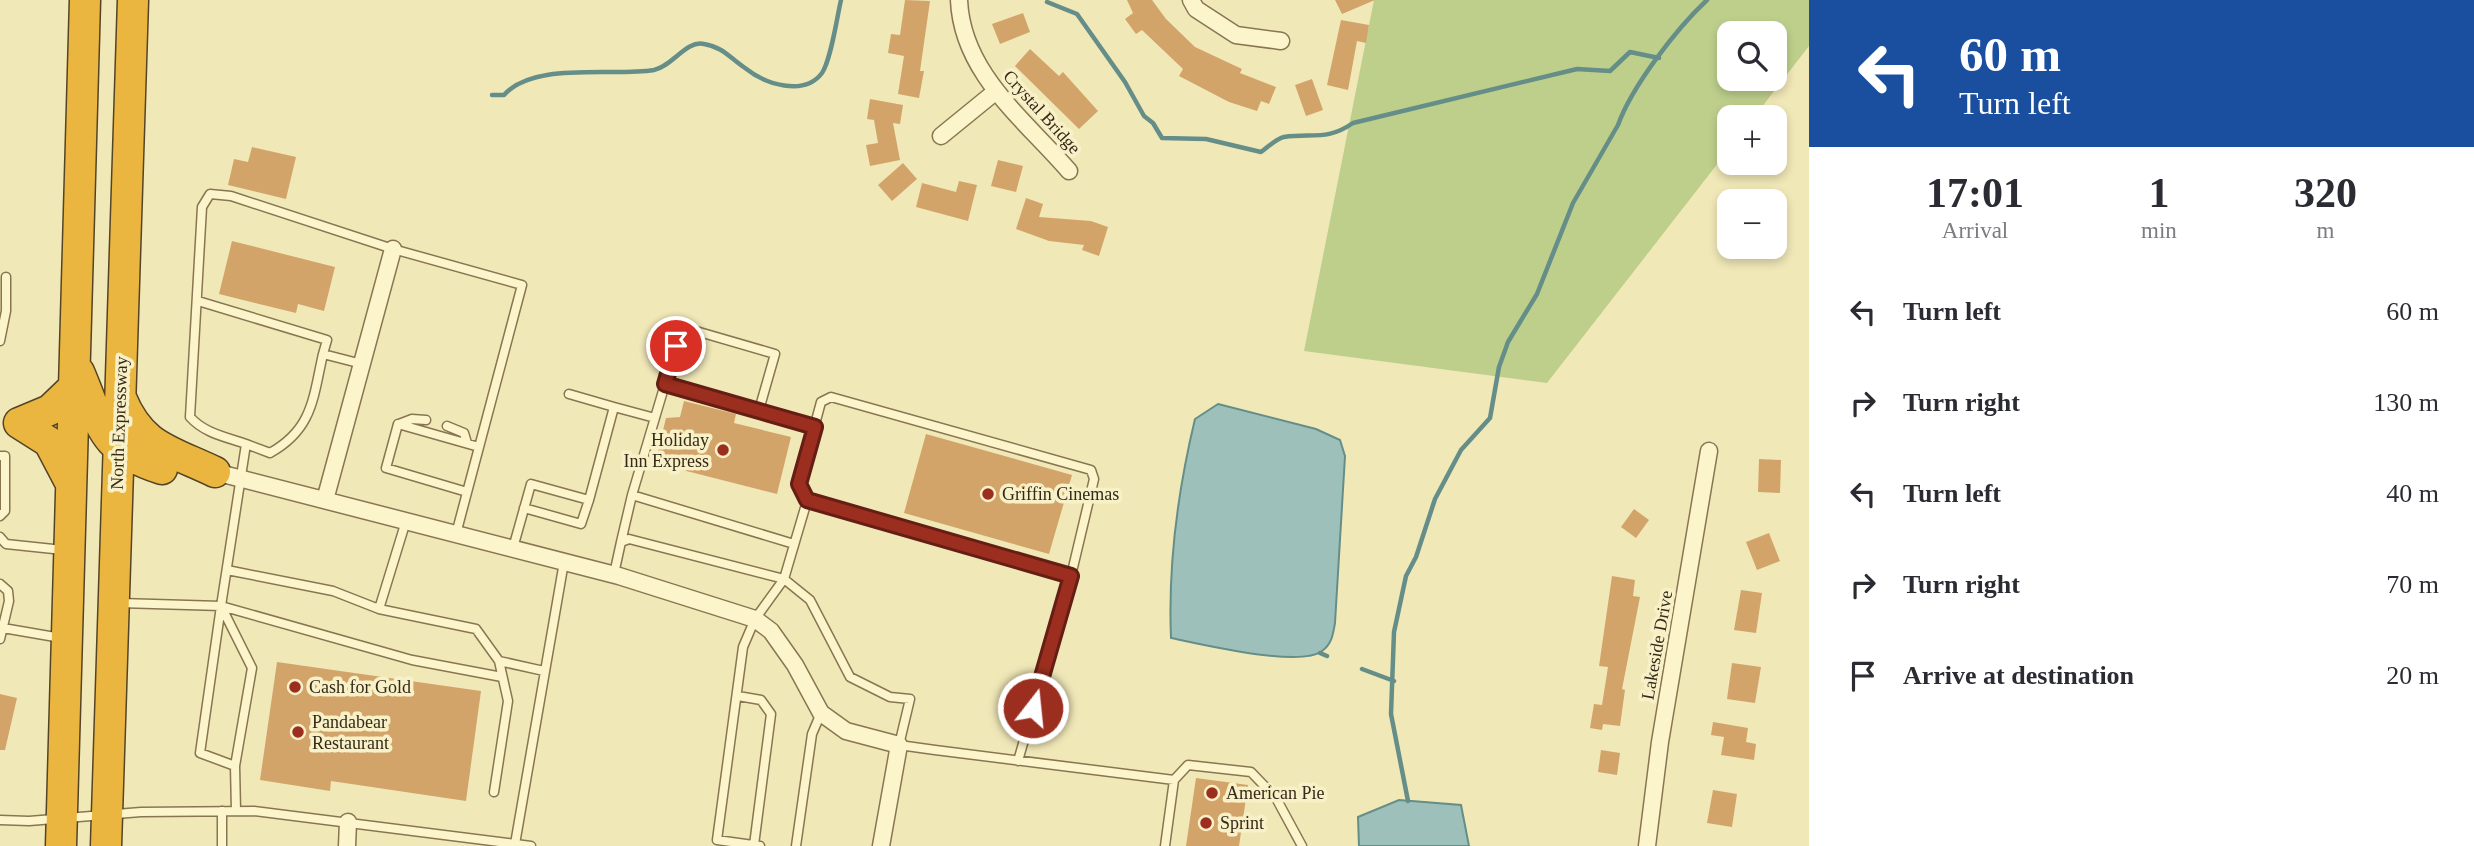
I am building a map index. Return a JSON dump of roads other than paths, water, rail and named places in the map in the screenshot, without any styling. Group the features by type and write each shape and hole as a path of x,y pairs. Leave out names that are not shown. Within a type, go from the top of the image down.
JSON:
{"highway":[{"path":"61,832 85,0"},
{"name":"North Expressway","path":"106,846 133,0"},
{"path":"9,421 50,410 75,374"},
{"path":"75,374 102,428 118,450 162,469 228,476"},
{"path":"120,396 130,420 142,435 228,476"},
{"path":"9,421 40,434 56,450 71,490"},
{"path":"117,488 128,478 162,469"}],"street":[{"name":"Crystal Bridge","path":"959,0 963,31 976,61 995,92 1069,171"},
{"path":"1191,0 1196,9 1236,35 1281,41"},
{"path":"941,136 995,92"},
{"path":"325,500 393,249"},
{"name":"Lakeside Drive","path":"1647,846 1660,742 1709,451"},
{"path":"228,476 614,574 755,619 771,631 795,665 821,713 846,731 899,745 881,846"},
{"path":"347,846 348,822"}],"lane":[{"path":"198,301 327,340 309,416 290,441 270,453 205,429 190,417 192,344 198,301 202,207 209,194 231,196 393,249 522,285 456,534"},
{"path":"0,341 6,311 6,277"},
{"path":"614,574 632,495 682,327 775,354 759,410"},
{"path":"323,355 362,364"},
{"path":"665,384 815,427"},
{"path":"569,394 655,418"},
{"path":"737,696 761,700 771,714 757,846 716,843 743,647 755,619 783,579 807,500 799,484 821,402 831,397 1091,470 1094,479 1071,576 1018,761"},
{"path":"524,508 581,524 614,407"},
{"path":"398,425 412,419 426,420"},
{"path":"398,425 479,447"},
{"path":"398,425 386,468 467,492"},
{"path":"447,426 464,433 467,443"},
{"path":"235,766 200,753 227,570 228,476 246,444"},
{"path":"0,456 5,456 5,511 0,516"},
{"path":"513,548 531,484 589,500"},
{"path":"632,495 794,544"},
{"path":"807,500 1071,576"},
{"path":"379,608 405,521"},
{"path":"0,537 6,544 69,551"},
{"path":"621,542 629,539 783,579 810,600 850,677 890,697 910,699 899,745 1174,780"},
{"path":"515,844 564,562"},
{"path":"227,570 333,591 379,608 476,629 499,661 508,701 494,792"},
{"path":"0,584 8,591 9,601 0,639"},
{"path":"113,603 221,606 412,660 502,677"},
{"path":"221,606 252,668 235,766 236,811"},
{"path":"3,628 67,639"},
{"path":"499,661 544,671"},
{"path":"796,846 812,734 821,713"},
{"path":"1165,846 1174,780 1188,765 1251,772 1276,798 1302,846"},
{"path":"222,811 222,846"},
{"path":"0,820 61,832 107,815 236,811 348,822 531,846"}],"water":[{"path":"1218,404 1316,429 1340,440 1345,456 1335,623 1330,642 1322,651 1310,656 1272,656 1171,638 1173,556 1189,446 1195,419"},
{"path":"1399,800 1461,805 1469,846 1359,846 1358,817"}],"waterway":[{"path":"492,95 504,95 517,84 554,74 654,70 697,44 726,53 753,74 773,83 784,86 805,85 822,73 825,67 841,0"},
{"path":"1408,801 1391,714 1394,632 1406,576 1416,557 1435,499 1461,450 1490,418 1499,367 1508,342 1537,294 1573,203 1644,76 1682,26 1707,0"},
{"path":"1047,2 1077,14 1125,82 1144,116 1153,123 1162,138 1206,139 1261,152 1284,137 1327,134 1353,123 1577,69 1610,71 1630,52 1659,58"},
{"path":"1320,653 1327,656"},
{"path":"1362,669 1394,681"}],"place":[{"name":"Holiday Inn Express","path":"723,450"},
{"name":"Griffin Cinemas","path":"988,494"},
{"name":"Cash for Gold","path":"295,687"},
{"name":"Pandabear Restaurant","path":"298,732"},
{"name":"American Pie","path":"1212,793"},
{"name":"Sprint","path":"1206,823"}]}
